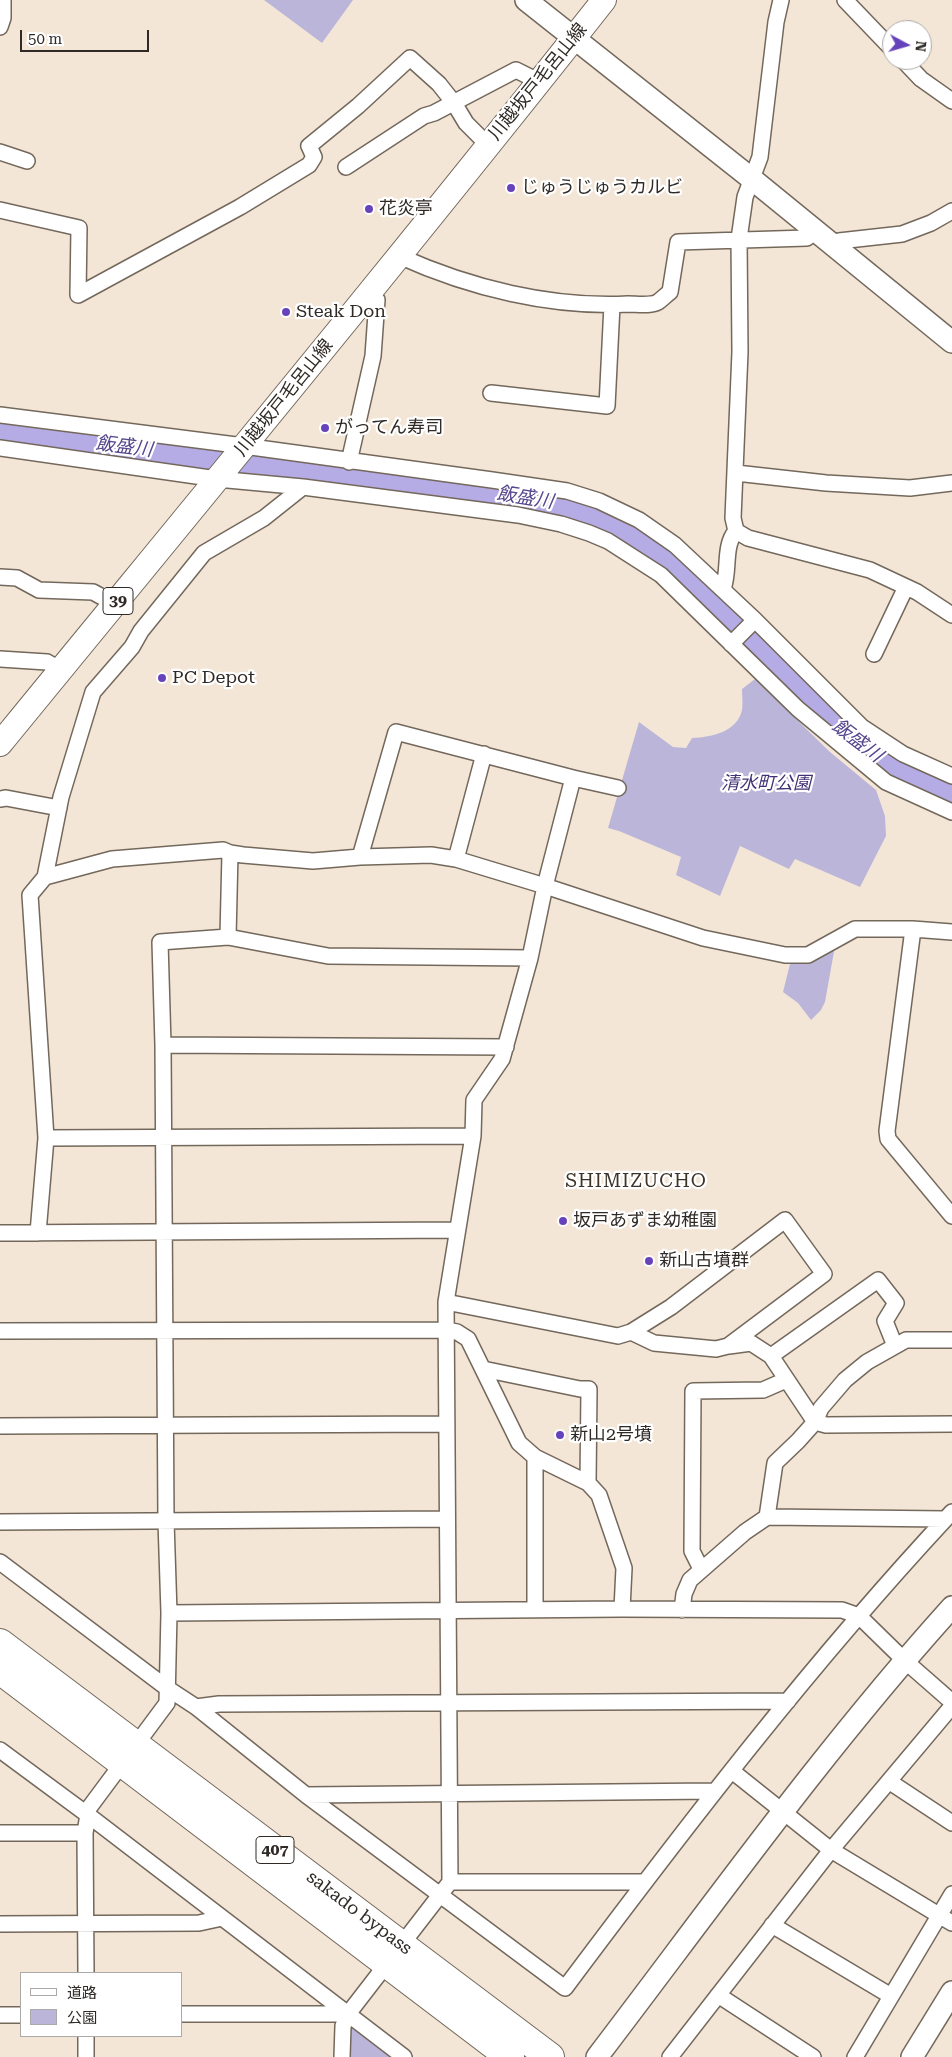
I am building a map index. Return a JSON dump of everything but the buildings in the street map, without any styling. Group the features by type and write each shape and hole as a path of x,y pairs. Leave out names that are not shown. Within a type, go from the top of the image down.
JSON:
{"highway":[{"name":"sakado bypass","path":"0,1643 129,1754 394,1955 550,2057"},
{"name":"sakado bypass","path":"0,1670 129,1754"},
{"name":"sakado bypass","path":"394,1955 510,2057"}],"main road":[{"name":"川越坂戸毛呂山線","path":"0,744 369,294 604,0"}],"street":[{"path":"0,27 3,18 3,0"},
{"path":"526,0 952,342"},
{"path":"781,0 776,22 760,157 745,197 739,239 740,352 733,518 736,531 748,538 870,570 906,587 952,616"},
{"path":"845,0 882,39"},
{"path":"0,210 79,228 78,295 224,216 310,165 314,157 309,146 358,106 410,58 440,84 454,102 466,123 488,145"},
{"path":"346,167 424,116 516,70 540,82"},
{"path":"912,70 921,79 952,101"},
{"path":"0,152 27,161"},
{"path":"832,246 839,241 902,234 952,212"},
{"path":"399,256 466,281 551,302 612,305 657,303 670,292 678,242 807,238 814,231"},
{"path":"349,462 373,356 377,300 369,294"},
{"path":"491,393 607,406 612,305"},
{"path":"0,415 244,446 567,491 599,501 640,520 668,540 723,589 753,622 862,727 902,754 952,776"},
{"path":"0,448 218,479 302,487 518,514 562,524 589,533 608,541 661,575 733,642 798,709 886,782 952,812"},
{"path":"736,473 826,483 910,488 952,483"},
{"path":"38,1233 46,1138 30,896 45,877 61,797 93,692 132,647 141,631 204,553 264,518 302,487"},
{"path":"723,589 726,582 730,539 736,531"},
{"path":"0,577 17,578 39,590 93,592 115,604"},
{"path":"874,654 906,587"},
{"path":"733,642 753,622"},
{"path":"0,659 47,662 61,670"},
{"path":"360,857 396,732 618,788"},
{"path":"456,860 484,754"},
{"path":"342,2057 342,2026 348,2014 450,1882 446,1302 456,1230 473,1136 474,1100 502,1059 506,1047 530,958 545,886 573,778"},
{"path":"0,799 6,798 59,808"},
{"path":"45,877 112,859 223,850 230,853 312,861 431,854 545,886 703,938 785,955 808,955 856,929 913,929 952,932"},
{"path":"228,938 230,853"},
{"path":"913,929 887,1131 888,1139 952,1216"},
{"path":"86,1972 86,1833 89,1808 167,1703 169,1613 166,1521 164,1138 160,942 228,938 328,956 530,958"},
{"path":"163,1045 506,1047"},
{"path":"46,1138 473,1136"},
{"path":"446,1302 618,1336 631,1332 671,1307 785,1220 824,1274 728,1346"},
{"path":"0,1233 456,1230"},
{"path":"771,1356 878,1280 896,1303 885,1321 895,1346"},
{"path":"0,1331 446,1330 457,1332 468,1339 519,1443 535,1458 588,1483 599,1495 624,1568 622,1609"},
{"path":"631,1332 654,1343 716,1349 752,1343 771,1356 814,1422 826,1425 952,1424"},
{"path":"767,1517 775,1463 798,1441 814,1422 821,1408 845,1380 867,1362 906,1340 952,1340"},
{"path":"483,1369 580,1389 589,1389 588,1483"},
{"path":"701,1569 692,1551 693,1391 763,1390 786,1380"},
{"path":"0,1426 446,1424"},
{"path":"535,1458 535,1610"},
{"path":"682,1610 684,1594 690,1580 701,1569 767,1517 949,1515"},
{"path":"0,1562 167,1688 196,1707 306,1795 564,1988 714,1791 859,1616 949,1515"},
{"path":"0,1522 447,1519"},
{"path":"597,2057 783,1812 904,1660 952,1607"},
{"path":"169,1613 622,1609 842,1610 859,1616 904,1660 952,1702"},
{"path":"196,1707 219,1704 788,1701"},
{"path":"670,2057 831,1850 952,1706"},
{"path":"0,1750 404,2057"},
{"path":"732,1771 831,1850 946,1918"},
{"path":"890,1782 952,1823"},
{"path":"306,1795 714,1791"},
{"path":"0,1833 86,1833"},
{"path":"450,1882 644,1882"},
{"path":"855,2057 891,1996 946,1918 952,1894"},
{"path":"0,1924 199,1922 222,1918"},
{"path":"772,1925 891,1996"},
{"path":"912,2057 952,1992"},
{"path":"718,1996 813,2057"},
{"path":"182,2014 348,2014"},
{"path":"0,2016 20,2015"},
{"path":"86,2037 86,2057"}],"green space":[{"path":"264,0 353,0 322,43"},
{"name":"清水町公園","path":"755,679 830,752 876,790 885,816 886,836 860,887 795,859 789,869 740,846 720,896 676,875 681,857 608,828 639,722 673,747 686,748 692,738 715,735 735,724 742,710 742,689"},
{"path":"835,946 825,1002 821,1010 811,1020 798,1003 783,992 791,960"},
{"path":"354,2028 394,2057 348,2057 348,2030"}],"waterway":[{"name":"飯盛川","path":"0,431 327,474 491,493 562,504 601,517 628,530 683,571 711,597 842,734 876,759 907,775 952,793"}],"place":[{"name":"じゅうじゅうカルビ","path":"511,188"},
{"name":"花炎亭","path":"369,209"},
{"name":"Steak Don","path":"286,312"},
{"name":"がってん寿司","path":"325,428"},
{"name":"PC Depot","path":"162,678"},
{"name":"坂戸あずま幼稚園","path":"563,1221"},
{"name":"新山古墳群","path":"649,1261"},
{"name":"新山2号墳","path":"560,1435"}],"district":[{"name":"SHIMIZUCHO","path":"636,1181"}]}
